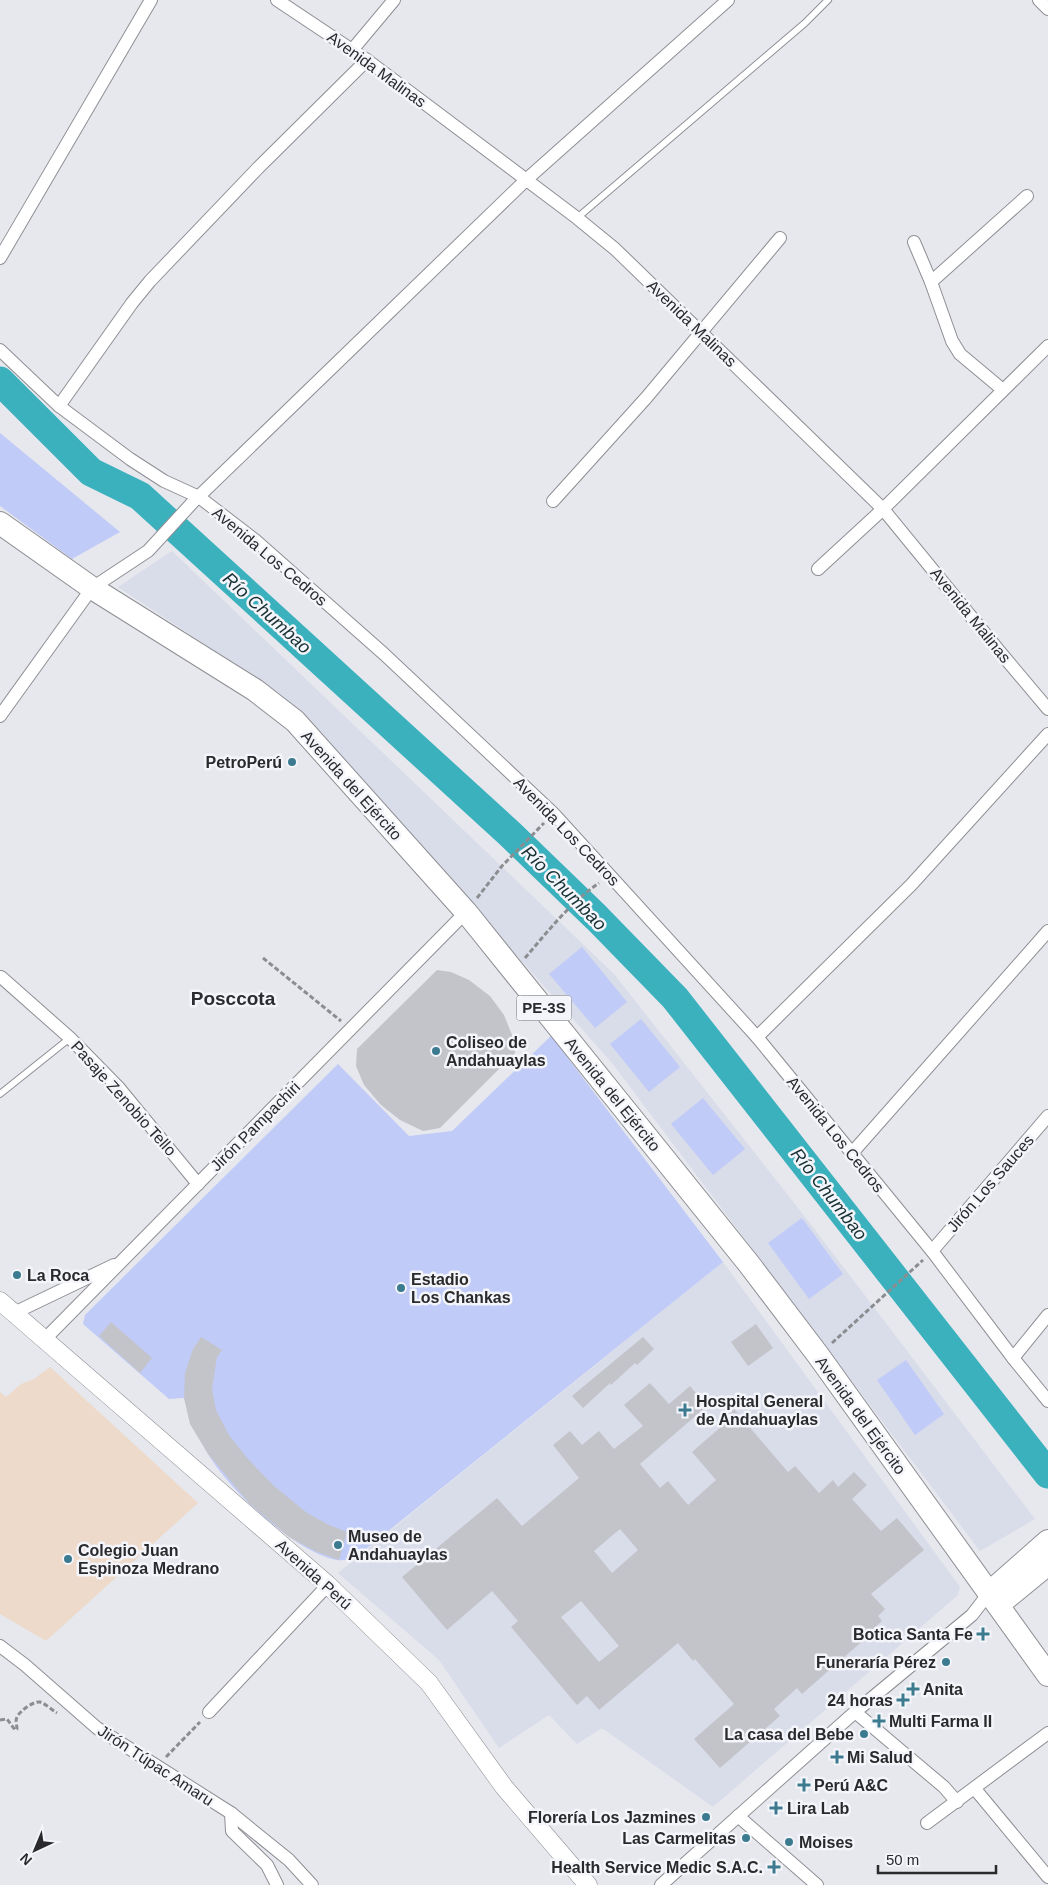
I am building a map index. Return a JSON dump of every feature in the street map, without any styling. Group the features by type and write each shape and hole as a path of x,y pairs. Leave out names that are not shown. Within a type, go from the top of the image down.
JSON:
{"highway":[{"name":"Avenida del Ejército","path":"0,523 92,588 255,690 295,721 466,912 743,1257 818,1355 1048,1675"},
{"path":"993,1599 1048,1542"},
{"path":"993,1599 1048,1564"}],"street":[{"path":"0,258 151,0"},
{"name":"Avenida Malinas","path":"277,0 367,60 577,218 615,249 883,509 1048,709"},
{"path":"353,50 394,0"},
{"path":"0,716 92,588 148,551 196,500 526,180 728,0"},
{"path":"1039,0 1048,9"},
{"path":"59,406 132,303 150,282 258,168 367,60"},
{"path":"931,282 1026,196"},
{"path":"553,501 646,398 780,238"},
{"path":"914,242 931,282 952,341 960,354 1003,390"},
{"path":"818,569 883,509 1048,346"},
{"name":"Avenida Los Cedros","path":"0,350 59,406 130,459 255,540 377,648 553,814 600,863 756,1037 932,1251 1048,1401"},
{"path":"756,1037 911,885 1048,734"},
{"name":"Jirón Pampachiri","path":"44,1340 466,912"},
{"path":"852,1153 1048,931"},
{"name":"Pasaje Zenobio Tello","path":"1,977 70,1038 119,1088 198,1184"},
{"name":"Jirón Los Sauces","path":"932,1251 1048,1116"},
{"path":"14,1313 123,1260"},
{"name":"Avenida Perú","path":"0,1301 328,1585 429,1683 504,1787 588,1885"},
{"path":"1013,1358 1048,1316"},
{"path":"209,1712 328,1585"},
{"path":"661,1885 855,1712 972,1614 993,1599"},
{"name":"Jirón Túpac Amaru","path":"0,1646 25,1665 97,1728 231,1813 289,1860 312,1885"},
{"path":"855,1712 944,1787 956,1802"},
{"path":"928,1824 1048,1733"},
{"path":"975,1789 1048,1877"},
{"path":"231,1813 232,1831 267,1865 277,1885"},
{"path":"738,1816 817,1885"}],"lane":[{"path":"577,218 805,23 828,0"},
{"path":"0,1094 70,1038"}],"path":[{"path":"466,912 502,866 553,814"},
{"path":"515,971 557,920 585,893"},
{"path":"263,958 351,1029"},
{"path":"818,1355 914,1270"},
{"path":"0,1720 6,1719 12,1728 17,1729 17,1716 31,1704 37,1702 42,1703 62,1717"},
{"path":"158,1766 209,1712"}],"shaded area":[{"path":"0,433 120,532 72,559 0,506"},
{"path":"172,551 614,974 809,1222 1035,1519 980,1551 612,1063 413,838 282,695 118,587"},
{"path":"582,947 627,1002 595,1028 549,974"},
{"path":"641,1019 680,1067 649,1092 610,1044"},
{"name":"Estadio Los Chankas","path":"551,1036 723,1262 356,1557 337,1560 320,1555 284,1533 247,1502 218,1469 208,1454 184,1398 169,1399 83,1324 85,1315 338,1064 409,1136 452,1131"},
{"path":"703,1098 745,1149 713,1175 671,1124"},
{"path":"802,1218 843,1274 809,1299 768,1243"},
{"name":"Hospital General de Andahuaylas","path":"723,1262 960,1587 958,1595 713,1807 602,1728 577,1744 549,1715 499,1748 439,1660 338,1573"},
{"path":"906,1360 944,1414 915,1435 877,1380"},
{"name":"Colegio Juan Espinoza Medrano","path":"50,1367 198,1503 46,1641 0,1614 0,1392 6,1397 21,1384 34,1379"}],"building":[{"name":"Coliseo de Andahuaylas","path":"437,970 451,972 469,980 490,996 504,1015 514,1040 515,1053 440,1128 423,1131 400,1120 381,1105 364,1085 356,1066 357,1049"},
{"path":"111,1322 152,1358 140,1373 99,1336"},
{"path":"756,1324 773,1348 748,1366 731,1342"},
{"path":"201,1337 222,1350 217,1357 212,1389 216,1410 229,1435 247,1458 273,1485 307,1513 347,1532 339,1560 317,1552 289,1537 249,1503 208,1454 190,1424 184,1398 185,1373 193,1349"},
{"path":"643,1337 654,1349 637,1365 635,1363 611,1385 610,1383 583,1408 572,1396"},
{"path":"650,1383 669,1404 690,1386 707,1406 640,1464 660,1488 668,1481 688,1505 716,1480 692,1452 723,1425 720,1421 734,1409 788,1472 795,1466 819,1493 833,1480 838,1487 854,1472 867,1485 852,1499 881,1531 897,1518 924,1550 871,1594 885,1609 878,1616 882,1621 873,1629 874,1631 802,1694 797,1688 774,1709 780,1716 720,1768 694,1739 734,1704 695,1659 693,1661 678,1643 599,1710 587,1696 577,1705 511,1627 518,1621 492,1591 447,1630 402,1577 497,1498 522,1526 579,1478 553,1445 570,1431 582,1445 599,1431 614,1449 643,1426 624,1405","holes":["620,1529 638,1550 612,1573 594,1551","581,1601 619,1646 599,1662 561,1617"]}],"waterway":[{"name":"Río Chumbao","path":"0,381 91,472 140,496 510,834 597,918 675,998 1048,1474"}],"place":[{"name":"PetroPerú","path":"292,762"},
{"name":"Coliseo de Andahuaylas","path":"436,1051"},
{"name":"La Roca","path":"17,1275"},
{"name":"Estadio Los Chankas","path":"401,1288"},
{"name":"Hospital General de Andahuaylas","path":"685,1410"},
{"name":"Museo de Andahuaylas","path":"338,1545"},
{"name":"Colegio Juan Espinoza Medrano","path":"68,1559"},
{"name":"Botica Santa Fe","path":"983,1634"},
{"name":"Funeraría Pérez","path":"946,1662"},
{"name":"Anita","path":"913,1689"},
{"name":"24 horas","path":"903,1700"},
{"name":"Multi Farma II","path":"879,1721"},
{"name":"La casa del Bebe","path":"864,1734"},
{"name":"Mi Salud","path":"837,1757"},
{"name":"Perú A&C","path":"804,1785"},
{"name":"Lira Lab","path":"776,1808"},
{"name":"Florería Los Jazmines","path":"706,1817"},
{"name":"Las Carmelitas","path":"746,1838"},
{"name":"Moises","path":"789,1842"},
{"name":"Health Service Medic S.A.C.","path":"774,1867"}],"district":[{"name":"Posccota","path":"233,998"}]}
